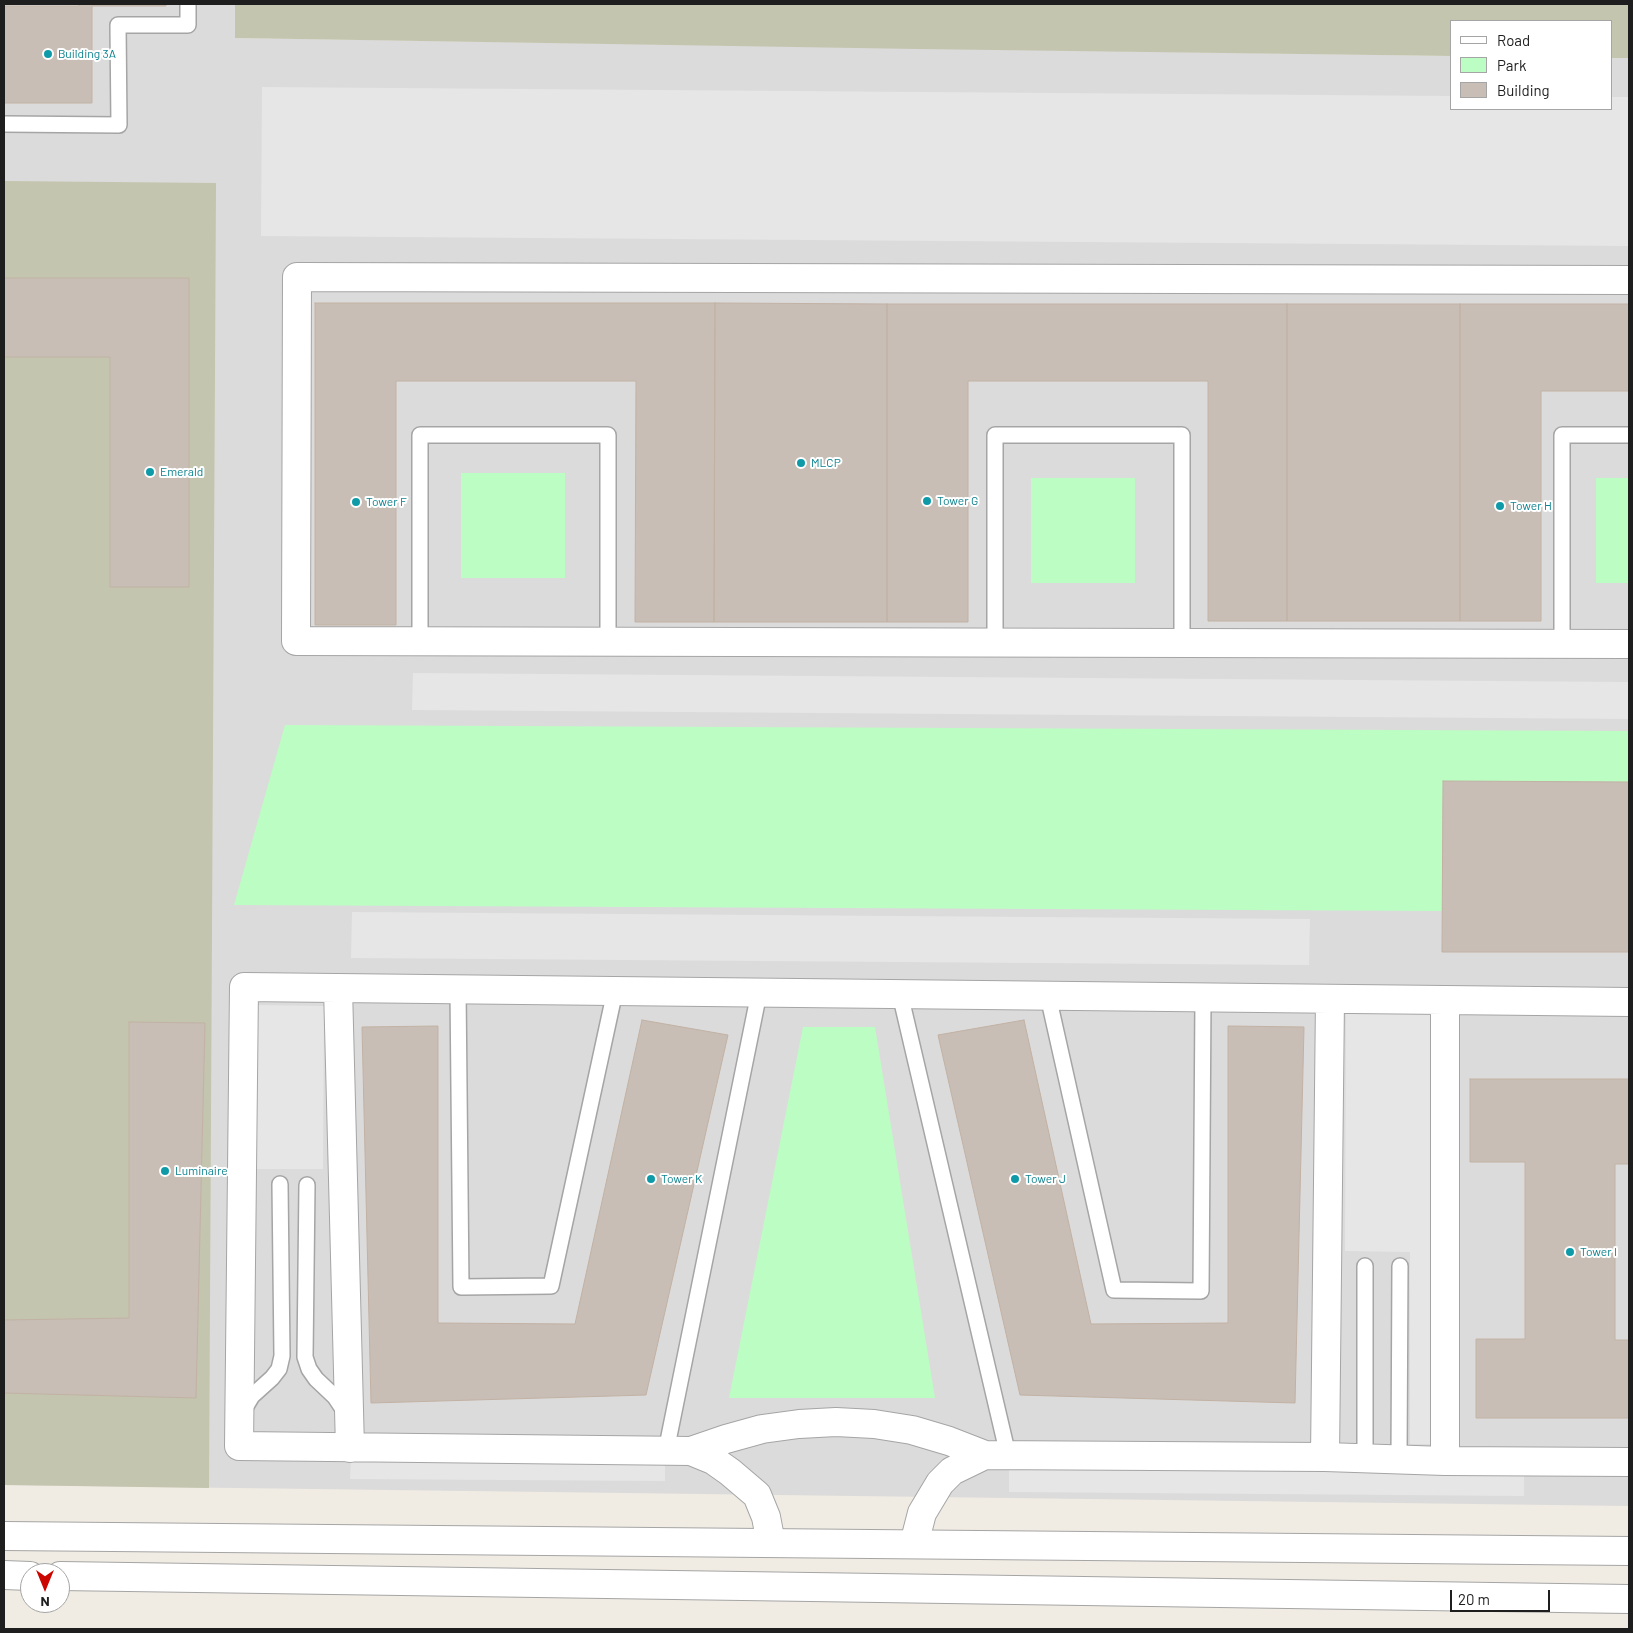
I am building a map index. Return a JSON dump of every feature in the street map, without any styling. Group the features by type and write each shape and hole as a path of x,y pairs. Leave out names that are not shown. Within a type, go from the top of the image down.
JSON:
{"street":[{"path":"1629,280 297,277 296,641 1629,644"},
{"path":"771,1543 766,1517 757,1495 730,1472 712,1460 678,1451 239,1446 244,987 1629,1002"},
{"path":"338,988 350,1448"},
{"path":"1325,1457 1330,999"},
{"path":"1445,1000 1445,1461"},
{"path":"678,1451 762,1429 836,1422 874,1424 912,1430 996,1455 1325,1457 1445,1461 1629,1462"},
{"path":"914,1544 922,1513 940,1483 952,1471 996,1455"},
{"path":"4,1536 1629,1551"},
{"path":"4,1575 20,1576"},
{"path":"70,1576 1629,1599"}],"lane":[{"path":"4,124 118,125 118,25 188,25 188,4"},
{"path":"420,641 420,435 608,435 608,642"},
{"path":"995,642 995,435 1182,435 1182,643"},
{"path":"1562,644 1562,435 1629,435"},
{"path":"458,989 461,1287 551,1286 615,991"},
{"path":"678,1451 759,992"},
{"path":"900,994 996,1455"},
{"path":"1048,996 1114,1290 1201,1291 1203,998"},
{"path":"240,1420 252,1396 279,1369 282,1356 280,1184"},
{"path":"308,1185 305,1356 309,1369 316,1379 335,1397 349,1420"},
{"path":"1365,1266 1365,1458"},
{"path":"1399,1459 1400,1266"}],"shaded area":[{"path":"4,4 235,4 235,38 1450,56 1450,110 1613,110 1613,58 1629,58 1629,1506 4,1485"},
{"path":"235,4 1629,4 1629,58 1613,58 1613,20 1450,20 1450,56 235,38"},
{"path":"262,87 1450,96 1450,110 1613,110 1613,97 1629,97 1629,246 261,236"},
{"path":"4,181 216,183 209,1488 4,1485"},
{"path":"413,673 1629,682 1629,719 412,710"},
{"path":"352,912 1310,919 1309,965 351,958"},
{"path":"256,1005 324,1006 323,1169 255,1169"},
{"path":"1346,1011 1436,1012 1435,1444 1410,1444 1410,1252 1345,1251"},
{"path":"351,1455 665,1457 665,1481 350,1479"},
{"path":"1009,1468 1524,1472 1524,1496 1009,1492"}],"green space":[{"path":"461,473 565,473 565,578 461,578"},
{"path":"1031,478 1135,478 1135,583 1031,583"},
{"path":"1596,478 1629,478 1629,583 1596,583"},
{"path":"285,725 1629,731 1629,782 1443,781 1442,911 234,905"},
{"path":"803,1027 875,1027 935,1398 729,1398"}],"building":[{"name":"Building 3A","path":"79,4 166,4 166,6 92,6 92,103 4,103 4,6 79,6"},
{"name":"Emerald","path":"4,278 189,278 189,587 110,587 110,357 4,357"},
{"name":"Tower F","path":"315,303 715,303 714,622 635,622 636,381 396,381 396,625 315,625"},
{"name":"MLCP","path":"715,303 887,304 887,622 714,622"},
{"name":"Tower G","path":"887,304 1287,304 1287,621 1208,621 1208,381 968,381 968,622 887,622"},
{"path":"1287,304 1460,304 1460,621 1287,621"},
{"name":"Tower H","path":"1460,304 1629,304 1629,391 1541,391 1541,621 1460,621"},
{"path":"1443,781 1629,782 1629,952 1442,952"},
{"name":"Tower K","path":"642,1020 728,1035 646,1395 371,1403 362,1027 438,1026 438,1323 575,1324"},
{"name":"Tower J","path":"1024,1020 1091,1324 1228,1323 1228,1026 1304,1027 1295,1403 1020,1395 938,1035"},
{"name":"Luminaire","path":"129,1022 205,1023 196,1398 4,1393 4,1320 129,1318"},
{"name":"Tower I","path":"1470,1079 1629,1079 1629,1164 1615,1164 1615,1340 1629,1340 1629,1418 1476,1418 1476,1339 1525,1339 1525,1162 1470,1162"}],"place":[{"name":"Building 3A","path":"48,54"},
{"name":"MLCP","path":"801,463"},
{"name":"Emerald","path":"150,472"},
{"name":"Tower G","path":"927,501"},
{"name":"Tower F","path":"356,502"},
{"name":"Tower H","path":"1500,506"},
{"name":"Luminaire","path":"165,1171"},
{"name":"Tower K","path":"651,1179"},
{"name":"Tower J","path":"1015,1179"},
{"name":"Tower I","path":"1570,1252"}]}
